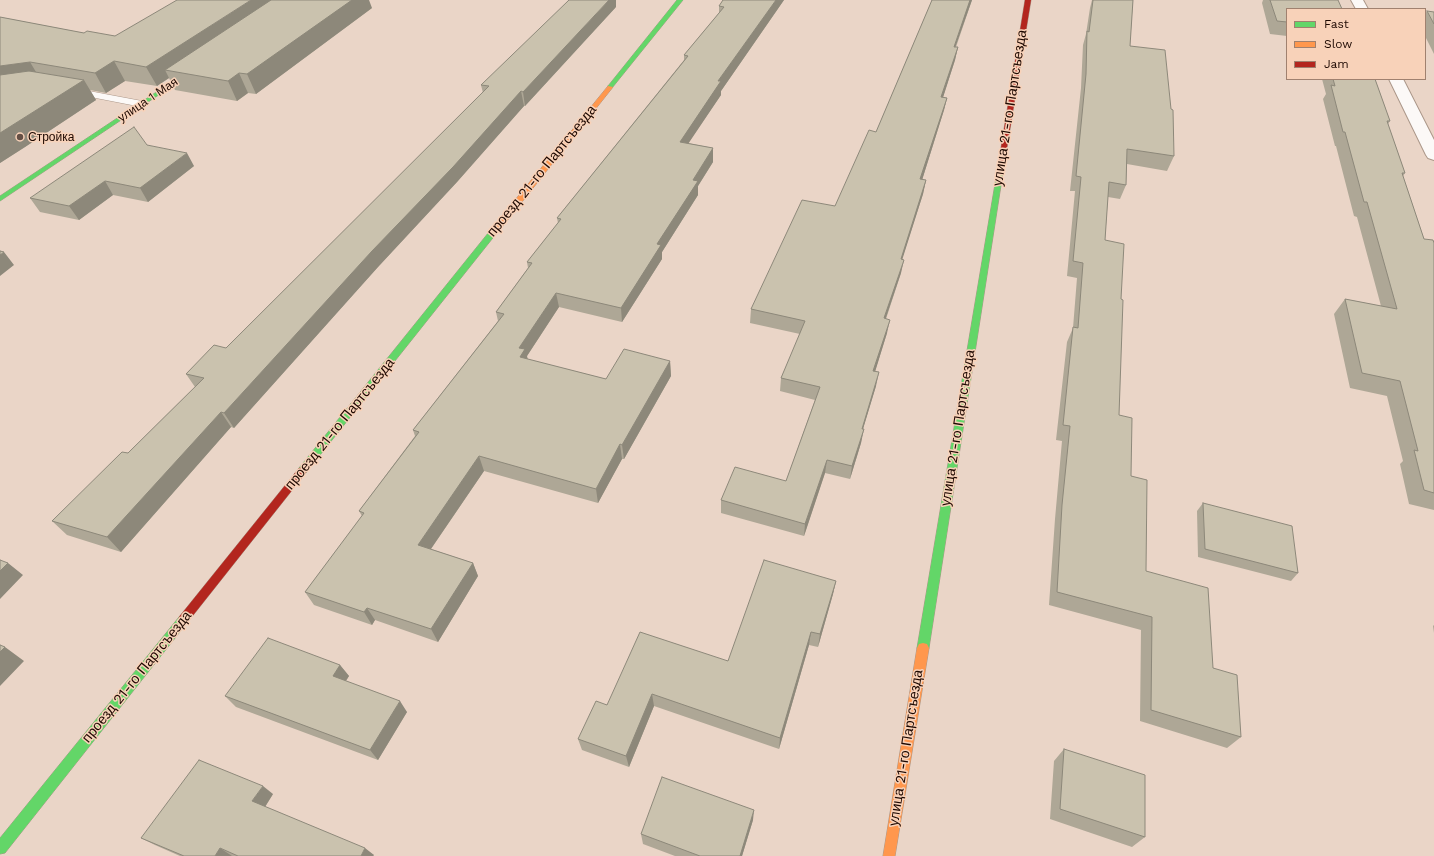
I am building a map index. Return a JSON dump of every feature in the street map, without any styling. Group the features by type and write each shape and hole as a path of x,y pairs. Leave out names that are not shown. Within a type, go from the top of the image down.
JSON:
{"street":[{"name":"проезд 21-го Партсъезда","path":"0,848 680,0"},
{"name":"улица 21-го Партсъезда","path":"889,856 1028,0"},
{"name":"улица 1 Мая","path":"0,199 201,65"},
{"path":"1396,80 1434,155"}],"lane":[{"path":"64,90 142,104"}],"building":[{"path":"177,0 251,0 146,67 114,61 95,73 30,62 0,66 0,17 84,33 87,31 115,36"},
{"path":"271,0 352,0 247,74 239,73 228,81 165,70"},
{"path":"569,0 609,0 523,92 521,91 453,167 372,251 224,413 221,412 107,537 52,521 122,452 128,453 204,378 186,374 214,345 226,348 489,86 481,85"},
{"path":"723,0 776,0 718,81 721,81 680,142 713,148 693,180 698,181 657,244 661,245 621,308 556,293 519,348 525,349 520,357 606,379 624,349 670,361 622,445 620,444 596,489 479,456 418,545 473,563 431,629 367,608 364,612 305,592 364,513 359,511 419,432 413,430 504,314 496,312 532,263 527,262 561,219 557,218 688,56 684,55 724,7 719,6"},
{"path":"932,0 970,0 954,47 958,47 941,97 947,98 920,179 926,180 901,259 904,260 884,318 890,320 873,371 879,372 862,429 864,429 852,466 827,460 805,524 721,500 735,467 786,481 820,387 781,378 805,321 751,309 802,200 835,206 869,130 876,132"},
{"path":"1093,0 1133,0 1130,46 1165,50 1171,109 1173,110 1174,156 1127,149 1126,185 1109,182 1105,240 1124,244 1121,299 1123,300 1119,415 1132,418 1131,476 1147,480 1146,571 1208,588 1213,668 1237,675 1241,737 1151,710 1152,617 1057,592 1062,505 1070,426 1063,425 1073,327 1078,328 1083,263 1073,261 1081,177 1076,176 1086,74 1087,31 1089,32"},
{"path":"1270,0 1338,0 1342,8 1286,8 1286,22 1277,21"},
{"path":"1427,11 1434,12 1434,24"},
{"path":"29,71 84,80 0,133 0,75"},
{"path":"1333,80 1375,80 1390,121 1387,121 1405,173 1402,173 1424,239 1433,240 1434,243 1434,493 1424,490 1414,450 1418,451 1400,381 1362,373 1345,299 1397,309 1367,202 1364,202 1345,132 1343,132 1331,85 1335,86"},
{"path":"134,127 147,145 187,153 140,188 105,181 69,206 30,198"},
{"path":"1203,503 1292,526 1298,573 1205,549"},
{"path":"0,560 8,563 0,571"},
{"path":"764,560 836,581 820,634 811,632 780,738 652,694 626,756 578,739 596,701 607,705 640,632 728,661"},
{"path":"268,638 340,665 333,676 400,701 370,750 225,696"},
{"path":"0,645 5,647 0,652"},
{"path":"1064,749 1145,775 1145,837 1060,809"},
{"path":"199,760 263,786 252,801 365,848 361,856 238,856 220,848 215,856 184,856 141,838"},
{"path":"662,777 754,810 740,856 700,856 641,834"}],"traffic: fast":[{"path":"610,87 680,0"},
{"path":"0,199 196,68"},
{"path":"923,648 1001,166"},
{"path":"302,471 496,229"},
{"path":"0,848 183,620"}],"traffic: slow":[{"path":"496,229 610,87"},
{"path":"889,856 923,648"}],"traffic: jam":[{"path":"1001,166 1028,0"},
{"path":"183,620 302,471"}],"place":[{"name":"Стройка","path":"20,137"}]}
